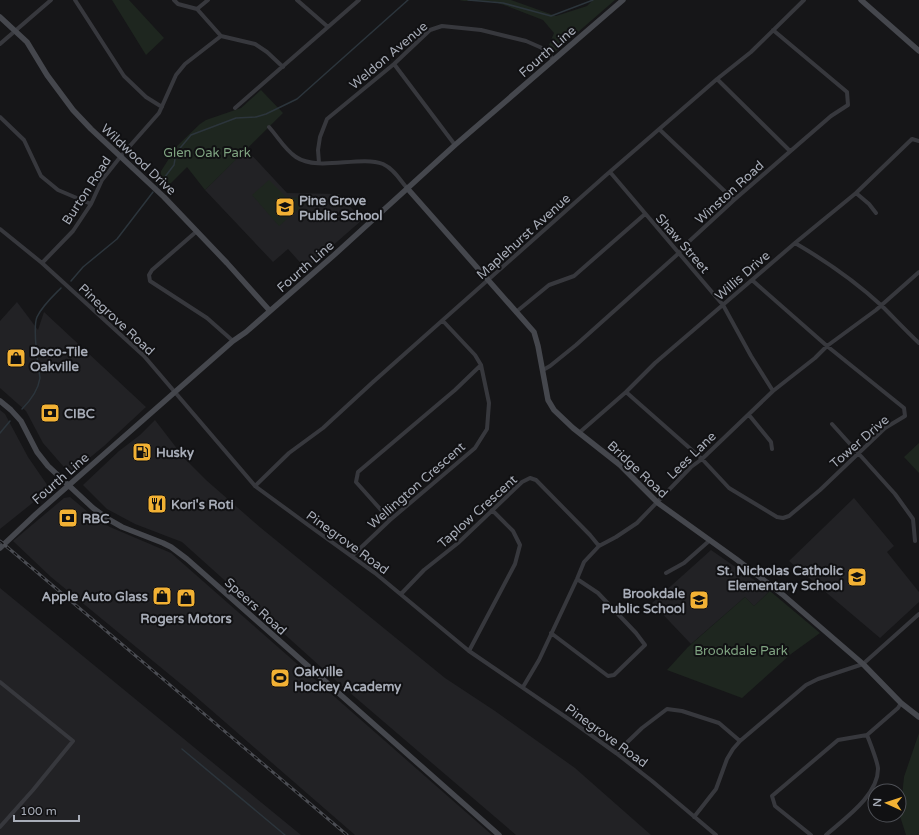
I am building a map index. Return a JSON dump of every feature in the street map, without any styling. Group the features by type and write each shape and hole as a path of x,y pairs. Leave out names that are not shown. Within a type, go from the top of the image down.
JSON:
{"street":[{"path":"0,44 51,0"},
{"path":"75,0 124,76 146,97 162,108"},
{"path":"174,0 178,4 197,9 221,36 255,44 267,52 283,67"},
{"path":"197,9 208,0"},
{"path":"297,0 328,27"},
{"path":"235,108 360,0"},
{"name":"Fourth Line","path":"0,548 174,393 333,256 455,145 623,0"},
{"name":"Maplehurst Avenue","path":"255,486 289,454 323,428 373,382 444,321 610,172 717,79 751,52 804,0"},
{"path":"861,0 919,52"},
{"name":"Wildwood Drive","path":"0,17 27,42 47,75 73,110 91,129 164,197 270,311"},
{"name":"Weldon Avenue","path":"319,163 318,150 320,137 328,119 394,64 430,30 442,26 481,30 526,41 542,48 554,60"},
{"name":"Winston Road","path":"543,370 576,345 679,253 734,200 790,151 831,116 848,105 847,92 774,30"},
{"name":"Burton Road","path":"42,263 73,231 91,204 102,180 120,156 159,113 176,75 185,64 221,36"},
{"path":"394,64 455,145"},
{"path":"717,79 790,151"},
{"path":"0,117 24,140 41,176 58,190 91,204"},
{"path":"269,127 286,148 296,157 307,162 374,162 384,164 392,170 407,188"},
{"path":"659,130 734,200"},
{"name":"Willis Drive","path":"580,432 626,392 655,363 795,243 856,193 912,139 919,141"},
{"name":"Shaw Street","path":"610,172 723,305 751,356 773,391"},
{"name":"Bridge Road","path":"407,188 534,332 548,400 554,410 620,465 658,503 782,594 863,664 901,703 919,717"},
{"path":"856,193 869,204 876,213"},
{"path":"516,312 549,285 574,276 645,214"},
{"name":"Pinegrove Road","path":"0,229 42,263 144,356 174,393 255,486 352,556 401,594 469,651 523,687 616,753 716,835"},
{"path":"197,231 152,270 149,275 150,281 207,318 233,342"},
{"path":"795,243 822,259 881,305 919,342"},
{"name":"Lees Lane","path":"523,687 539,660 578,579 584,562 599,546 637,523 658,503 691,467 702,459 773,391 881,305 919,272"},
{"path":"752,280 828,346"},
{"name":"Wellington Crescent","path":"352,556 390,520 475,448 487,429 488,403 481,365 475,355 444,321"},
{"name":"Tower Drive","path":"702,459 729,488 777,517 782,518 789,516 820,490 885,428 905,416 904,408 828,346"},
{"path":"390,520 356,482 358,472 455,390 481,365"},
{"path":"626,392 702,459"},
{"name":"Speers Road","path":"0,401 21,421 37,452 48,466 68,486 108,519 122,527 171,547 187,559 499,835"},
{"path":"748,415 771,442 772,449"},
{"path":"832,424 895,494 912,520 915,541"},
{"name":"Taplow Crescent","path":"401,594 424,570 458,543 522,482 530,478 536,480 599,546"},
{"path":"469,651 515,564 520,546 513,531 492,510"},
{"path":"666,573 684,563 709,541"},
{"path":"551,633 608,676 614,675 645,645 636,633 598,593 578,579"},
{"path":"694,817 716,789 727,759 740,741 806,686 818,679 863,664 919,614"},
{"path":"0,682 73,741 33,790 0,827"},
{"path":"811,835 775,806 772,796 838,740 867,735 898,708 901,703"},
{"path":"616,753 642,728 667,709 682,711 719,723 740,741"},
{"path":"826,835 866,799 875,784 878,768 867,735"}],"shaded area":[{"name":"Pine Grove Public School","path":"246,149 287,193 339,194 362,220 306,269 288,249 273,262 205,190"},
{"path":"17,302 38,330 44,312 146,407 104,446 70,474 43,443 26,411 0,388 0,321"},
{"path":"0,410 5,414 28,457 50,489 0,529"},
{"path":"155,420 185,459 206,480 261,528 445,678 495,711 575,768 651,835 516,835 342,686 182,542 135,524 107,509 83,485"},
{"path":"70,497 95,518 110,527 171,553 492,835 355,835 187,689 51,577 13,541 64,498"},
{"name":"St. Nicholas Catholic Elementary School","path":"854,498 894,546 887,552 919,592 919,602 880,638 789,561"},
{"name":"Brookdale Public School","path":"711,550 770,591 754,606 745,597 691,644 652,603"},
{"path":"0,588 301,835 0,835"}],"green space":[{"path":"112,0 129,0 164,38 146,55"},
{"path":"459,0 511,0 556,16 587,6 593,0 615,0 555,52 549,45 554,33 543,20 491,1"},
{"name":"Glen Oak Park","path":"261,90 283,113 205,190 187,167 167,187 156,179 177,146 200,124 206,120 241,108"},
{"path":"269,180 286,197 308,198 308,201 279,226 252,195"},
{"path":"919,443 919,473 904,457"},
{"name":"Brookdale Park","path":"770,591 820,633 791,654 742,698 667,670 688,647 745,597 754,606"},
{"path":"919,733 919,835 906,835 902,823 907,823 907,783 903,783 904,777"}],"waterway":[{"path":"158,186 174,165 176,153 191,135 236,118 256,117 266,114 297,99 408,0"},
{"path":"468,0 503,3 551,16 593,0"},
{"path":"71,281 83,267 117,239 153,192"},
{"path":"22,409 34,395 40,378 35,338 37,317 44,305 61,288"},
{"path":"0,433 10,421"},
{"path":"182,749 285,835"}],"railway":[{"path":"0,541 347,835"}],"place":[{"name":"Pine Grove Public School","path":"285,207"},
{"name":"Deco-Tile Oakville","path":"16,358"},
{"name":"CIBC","path":"50,413"},
{"name":"Husky","path":"142,452"},
{"name":"Kori's Roti","path":"157,504"},
{"name":"RBC","path":"68,518"},
{"name":"St. Nicholas Catholic Elementary School","path":"857,577"},
{"name":"Apple Auto Glass","path":"162,596"},
{"name":"Rogers Motors","path":"186,598"},
{"name":"Brookdale Public School","path":"699,600"},
{"name":"Oakville Hockey Academy","path":"280,678"}]}
